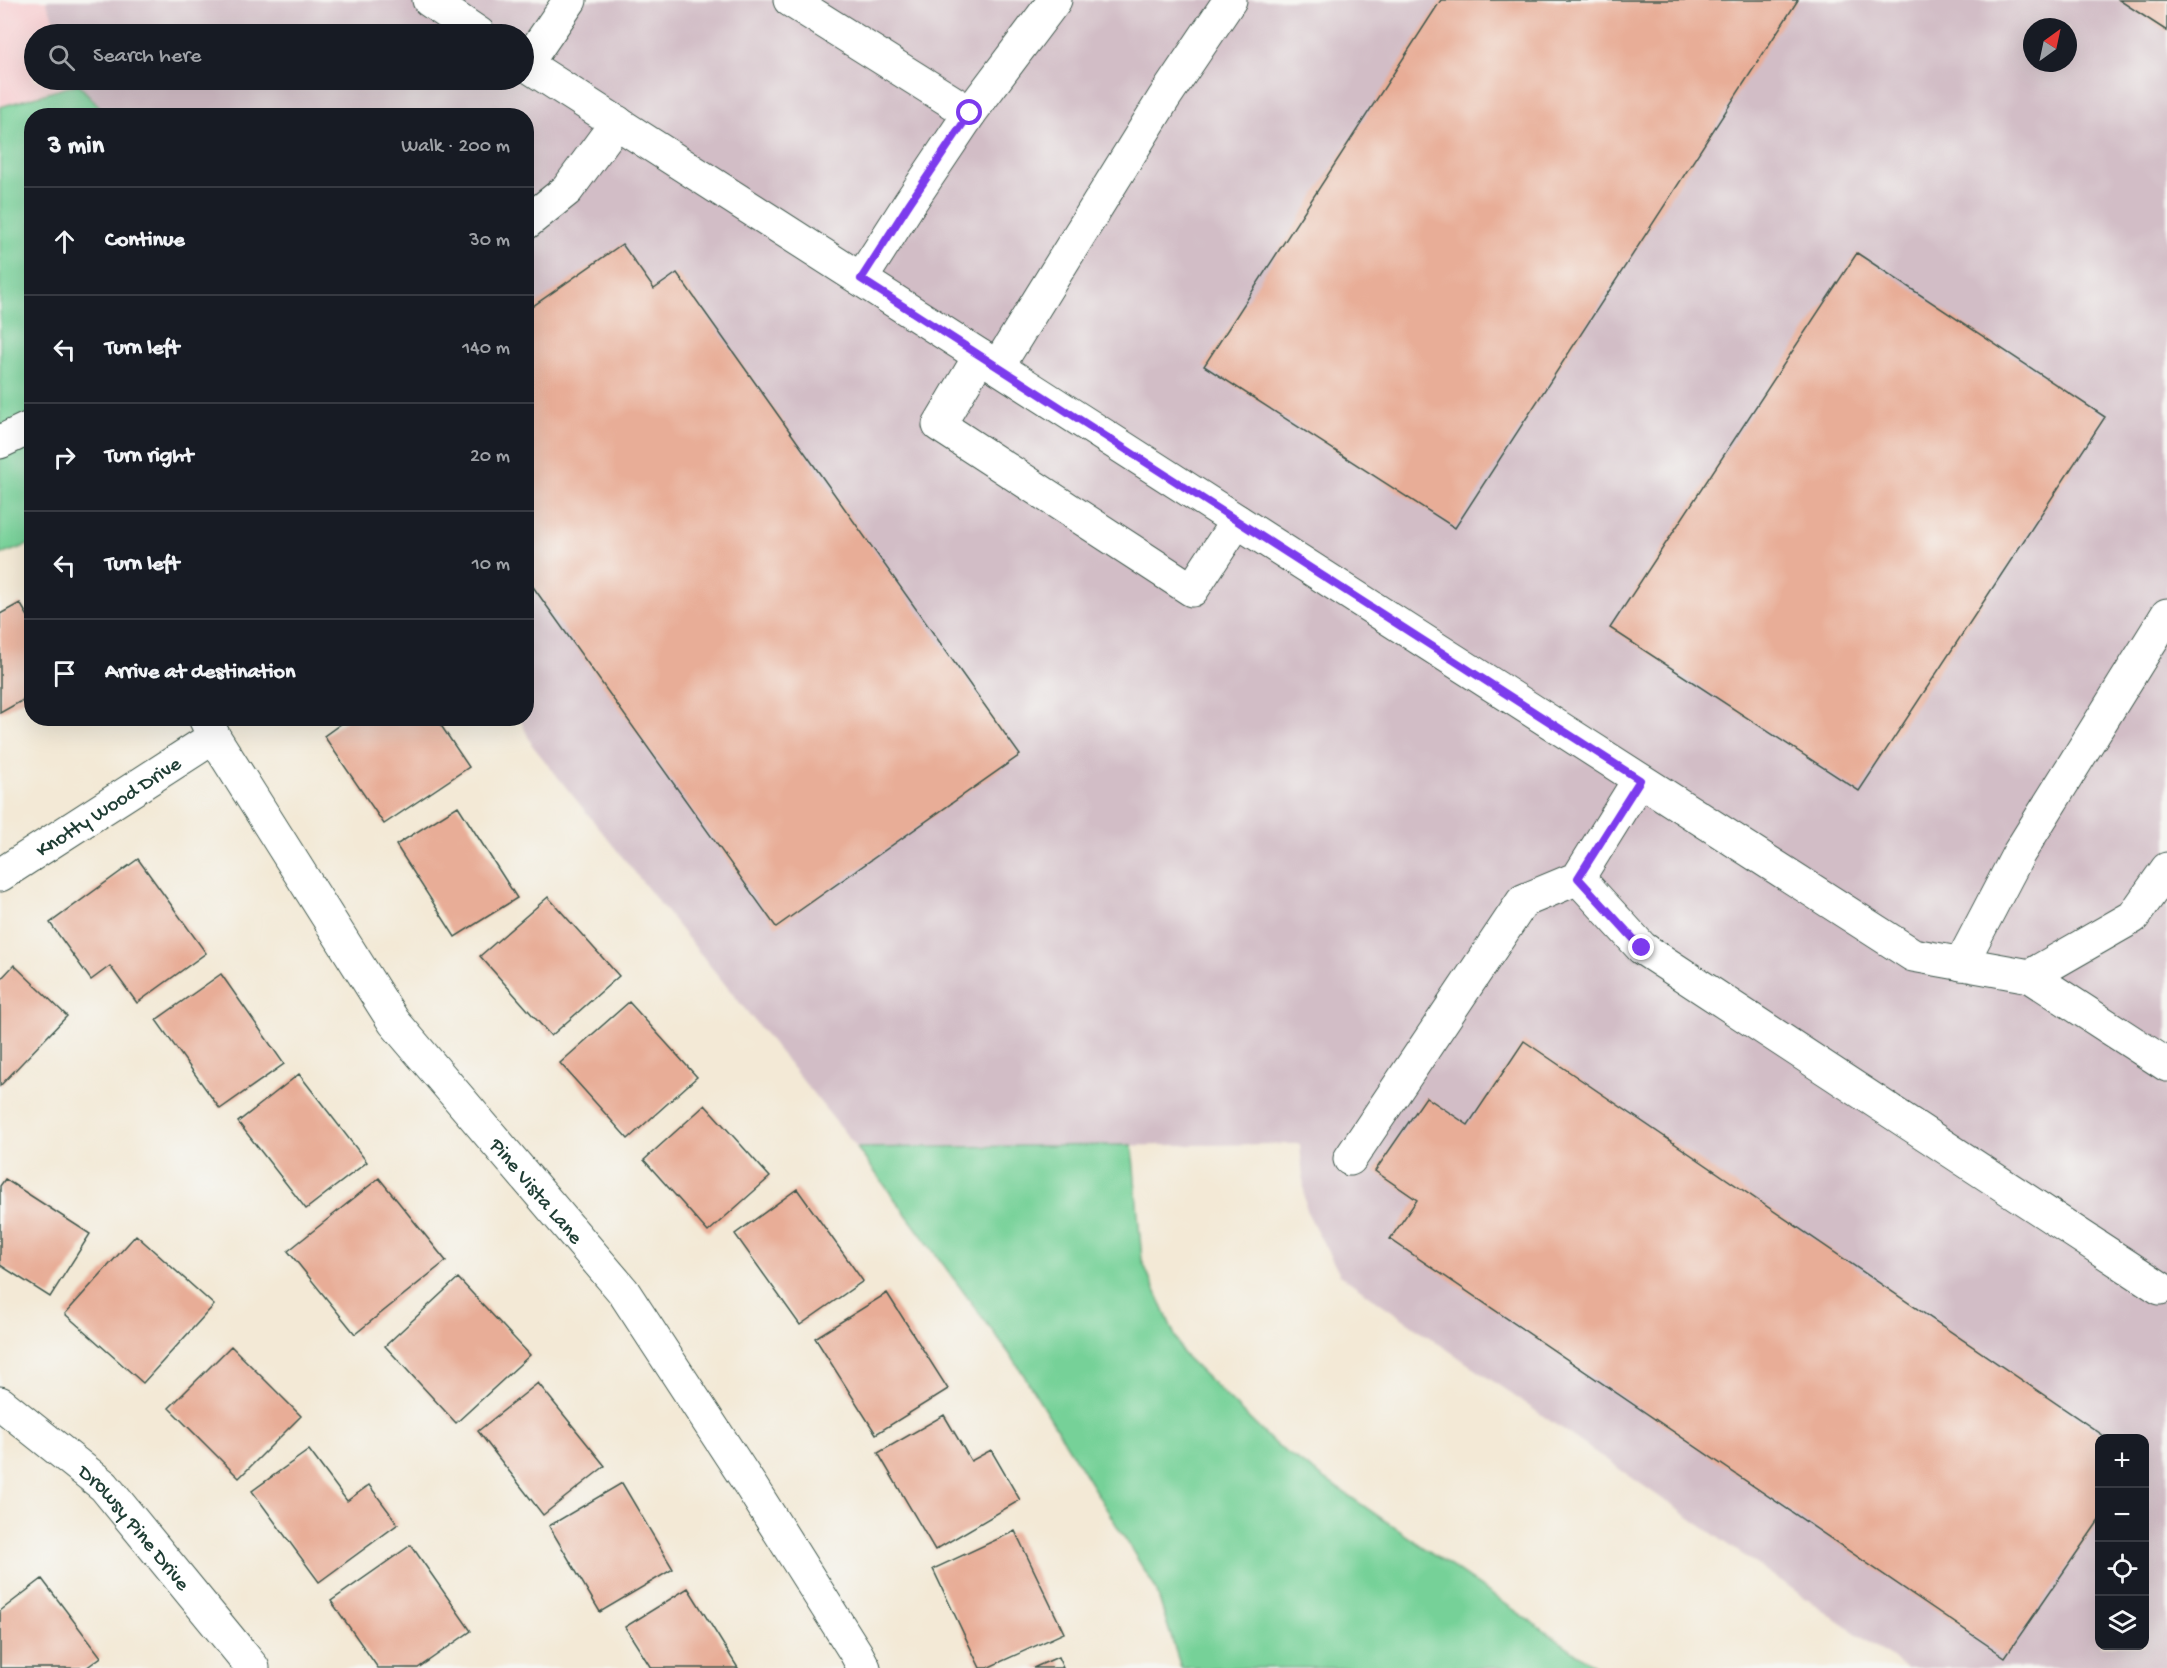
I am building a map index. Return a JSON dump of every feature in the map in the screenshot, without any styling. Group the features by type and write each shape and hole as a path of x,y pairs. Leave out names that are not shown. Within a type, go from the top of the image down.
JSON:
{"street":[{"path":"429,0 465,24"},
{"path":"534,50 570,0"},
{"path":"790,0 970,113"},
{"path":"861,279 970,113 1055,0"},
{"path":"1230,0 989,361 939,426 1192,590 1237,521"},
{"path":"534,69 1912,955 2030,976 2167,1065"},
{"path":"534,217 567,190 617,122"},
{"path":"0,442 24,430"},
{"path":"1961,964 2019,853 2167,615"},
{"name":"Knotty Wood Drive","path":"0,876 210,728"},
{"name":"Pine Vista Lane","path":"210,728 394,1022 623,1291 752,1488 864,1668"},
{"path":"1350,1159 1523,901 1578,878 1640,780"},
{"path":"2030,976 2133,918 2167,869"},
{"path":"1578,878 1642,948 2160,1288"},
{"name":"Drowsy Pine Drive","path":"0,1403 104,1486 253,1668"}],"shaded area":[{"path":"0,0 46,0 55,24 24,24 24,90 58,90 0,107"},
{"path":"46,0 2167,0 2167,1668 1906,1668 1340,1275 1306,1210 1300,1144 857,1148 532,745 523,726 534,726 534,108 100,108 84,90 534,90 534,24 55,24"}],"green space":[{"path":"58,90 84,90 100,108 24,108 24,546 0,555 0,107"},
{"path":"1132,1145 1142,1260 1183,1354 1277,1446 1598,1668 1181,1668 1156,1589 1017,1364 857,1148"}],"building":[{"path":"1441,0 1798,0 1455,528 1204,366"},
{"path":"2119,0 2167,0 2167,31"},
{"path":"622,244 654,289 677,273 1020,755 776,927 534,588 534,305"},
{"path":"1857,253 2105,417 1859,791 1610,628"},
{"path":"20,603 24,610 24,700 0,713 0,614"},
{"path":"338,726 441,726 469,767 384,824 324,736"},
{"path":"458,806 517,898 455,937 396,845"},
{"path":"138,859 206,953 137,1003 110,966 91,980 50,923"},
{"path":"548,897 619,976 551,1036 480,956"},
{"path":"14,965 67,1016 0,1086 0,980"},
{"path":"221,974 284,1064 220,1109 156,1020"},
{"path":"629,1002 697,1077 628,1139 560,1063"},
{"path":"1524,1041 2101,1434 2095,1434 2095,1526 2005,1657 1390,1239 1417,1200 1375,1171 1426,1097 1468,1125"},
{"path":"299,1074 367,1162 306,1209 238,1122"},
{"path":"705,1105 770,1177 708,1232 644,1160"},
{"path":"379,1178 446,1261 355,1334 288,1251"},
{"path":"5,1179 90,1234 50,1297 0,1265 0,1186"},
{"path":"797,1189 863,1281 800,1325 735,1234"},
{"path":"136,1235 214,1305 143,1383 65,1314"},
{"path":"458,1278 530,1355 456,1423 385,1346"},
{"path":"887,1293 948,1389 876,1434 815,1338"},
{"path":"231,1346 301,1416 239,1478 169,1408"},
{"path":"538,1383 605,1466 543,1515 478,1431"},
{"path":"944,1415 971,1461 991,1450 1020,1500 935,1550 878,1453"},
{"path":"309,1450 347,1501 369,1485 398,1524 319,1582 252,1491"},
{"path":"622,1483 673,1569 600,1612 549,1526"},
{"path":"1015,1531 1064,1633 987,1668 980,1668 933,1569"},
{"path":"411,1545 471,1631 418,1668 378,1668 331,1601"},
{"path":"42,1579 101,1657 86,1668 0,1668 0,1611"},
{"path":"688,1588 738,1668 651,1668 625,1627"},
{"path":"1058,1657 1063,1668 1033,1668"}],"route":[{"path":"970,113 861,279 1640,780 1578,878 1642,948"}]}
